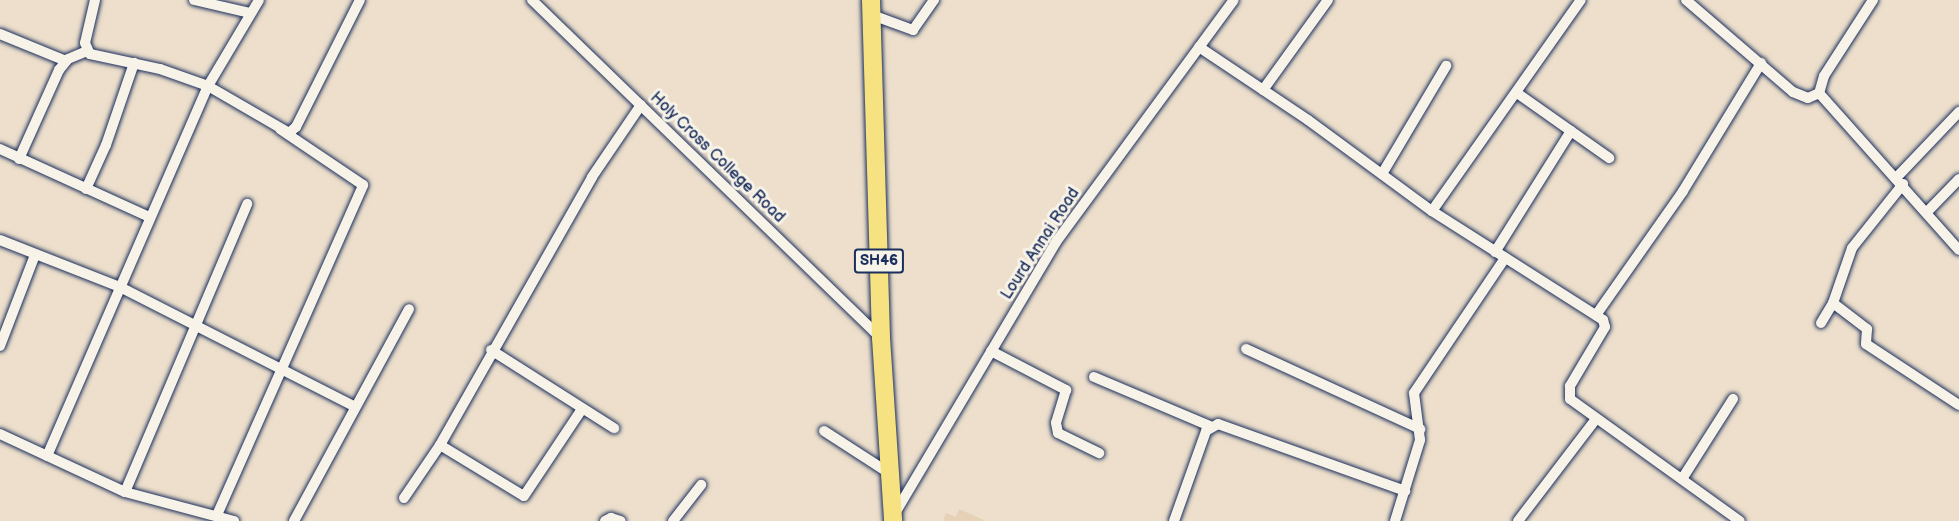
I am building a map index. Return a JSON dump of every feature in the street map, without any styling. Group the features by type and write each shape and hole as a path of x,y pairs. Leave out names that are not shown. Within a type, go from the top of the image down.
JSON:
{"main road":[{"name":"SH46","path":"872,8 881,338 893,519"}],"street":[{"path":"87,51 85,43 95,0"},
{"path":"194,0 250,13"},
{"path":"48,456 149,217 208,86 258,0"},
{"path":"280,129 289,133 296,127 360,0"},
{"name":"Holy Cross College Road","path":"532,0 881,338"},
{"path":"872,8 913,30 934,0"},
{"name":"Lourd Annai Road","path":"893,519 1056,242 1234,0"},
{"path":"1263,90 1328,0"},
{"path":"1432,211 1581,0"},
{"path":"1686,0 1800,97 1819,93"},
{"path":"1819,93 1824,76 1874,0"},
{"path":"0,34 66,61"},
{"path":"1199,47 1432,211 1596,315 1605,327 1570,386 1569,395 1574,404 1737,520"},
{"path":"19,159 66,61 87,51 208,86 280,129 363,185 217,515"},
{"path":"86,189 106,145 134,63"},
{"path":"1596,315 1683,192 1761,63"},
{"path":"1382,174 1446,66"},
{"path":"1516,93 1610,158"},
{"path":"1819,93 1900,181 1959,250"},
{"path":"404,498 440,445 491,350 592,177 641,105"},
{"path":"1821,323 1833,303 1852,248 1900,181 1959,112"},
{"path":"1495,252 1571,131"},
{"path":"0,149 149,217"},
{"path":"1927,213 1959,179"},
{"path":"125,492 247,204"},
{"path":"0,240 120,287 354,406"},
{"path":"0,346 35,255"},
{"path":"1395,521 1420,429 1414,405 1418,384 1505,258"},
{"path":"1833,303 1867,329 1866,344 1959,405"},
{"path":"294,521 354,406 409,309"},
{"path":"1246,349 1420,429"},
{"path":"491,350 582,410 614,428"},
{"path":"991,351 1066,390 1056,423 1058,433 1099,453"},
{"path":"1095,377 1210,426 1218,424 1405,491"},
{"path":"1682,479 1733,399"},
{"path":"440,445 524,496 582,410"},
{"path":"1518,521 1596,419"},
{"path":"1174,521 1210,426"},
{"path":"824,431 889,473"},
{"path":"0,434 125,492 234,521"},
{"path":"673,521 701,485"},
{"path":"605,521 611,518 621,521"}],"shaded area":[{"path":"959,509 986,521 943,521 946,513 956,517"}]}
